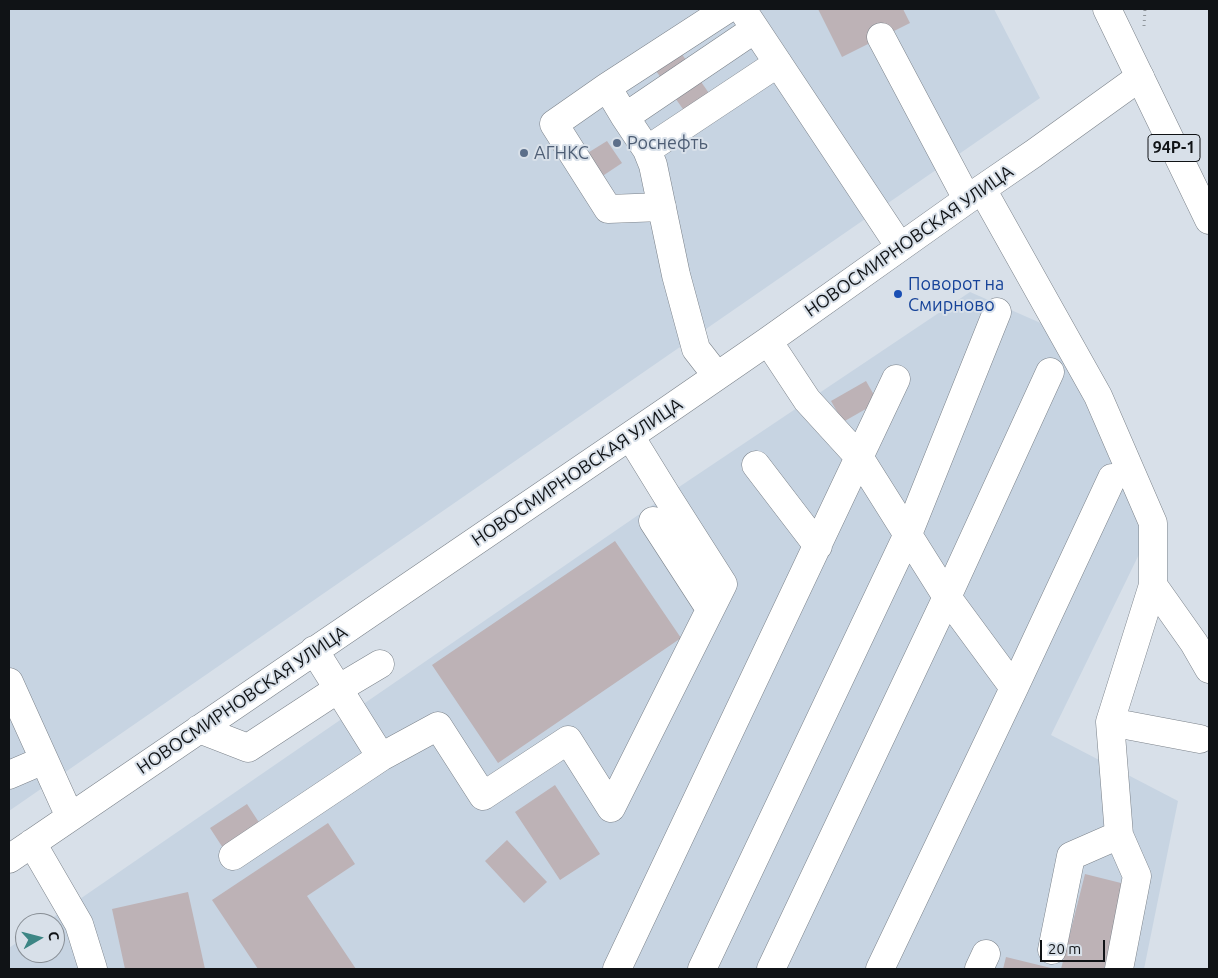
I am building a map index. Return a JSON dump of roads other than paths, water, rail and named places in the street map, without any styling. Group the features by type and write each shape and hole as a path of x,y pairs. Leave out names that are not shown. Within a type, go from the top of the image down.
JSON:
{"street":[{"path":"662,207 608,209 554,124 727,9"},
{"path":"1107,9 1140,77"},
{"path":"625,117 748,19 900,247"},
{"path":"881,37 974,194 1098,396 1153,523 1152,585 1110,722 1119,835 1137,876 1119,969"},
{"path":"646,150 778,63"},
{"name":"НОВОСМИРНОВСКАЯ УЛИЦА","path":"9,859 768,341 1140,77"},
{"name":"94Р-1","path":"1140,77 1209,220"},
{"path":"607,87 646,150 653,165 676,275 696,349 717,376"},
{"path":"702,969 908,534 997,312"},
{"path":"768,341 807,400 859,457 948,597 1014,688"},
{"path":"771,969 948,597 1050,372"},
{"path":"617,969 896,379"},
{"path":"233,856 380,757 438,726 483,796 568,740 611,808 723,584 630,436"},
{"path":"756,465 818,546"},
{"path":"880,969 1112,478"},
{"path":"653,521 710,609"},
{"path":"1152,585 1194,643 1209,668"},
{"path":"314,650 380,757"},
{"path":"199,729 248,748 380,664"},
{"path":"9,682 70,817"},
{"path":"1110,722 1200,739"},
{"path":"9,775 44,760"},
{"path":"1052,950 1071,856 1119,835"},
{"path":"32,843 78,924 93,969"}],"place":[{"name":"Роснефть","path":"617,143"},
{"name":"АГНКС","path":"524,153"},
{"name":"Поворот на Смирново","path":"898,294"}]}
